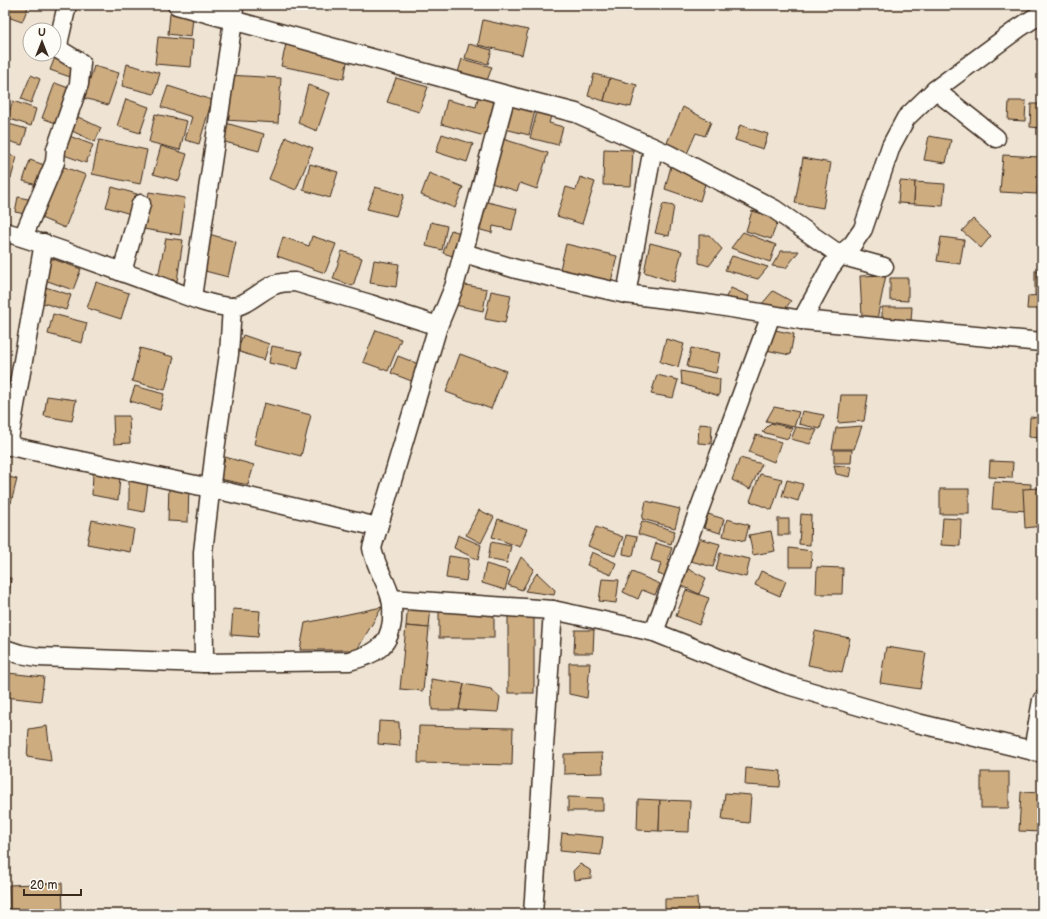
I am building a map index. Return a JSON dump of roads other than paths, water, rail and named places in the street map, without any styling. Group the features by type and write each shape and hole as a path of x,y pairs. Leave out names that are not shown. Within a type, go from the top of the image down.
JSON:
{"street":[{"path":"23,237 55,162 56,149 79,84 81,63 58,49 67,5"},
{"path":"176,5 233,13 506,95 576,113 668,154 774,209 840,255 884,268"},
{"path":"192,297 233,13"},
{"path":"802,320 830,268 840,255 852,244 863,229 891,146 906,118 935,90 1019,28 1042,13"},
{"path":"935,90 996,138"},
{"path":"5,649 15,653 38,657 204,663 349,660 366,657 378,650 385,642 391,628 392,607 391,599 373,556 372,548 438,326 454,287 506,95"},
{"path":"626,294 653,148"},
{"path":"122,272 141,204"},
{"path":"5,232 44,243 214,304 232,307 244,303 274,285 284,282 295,282 438,326"},
{"path":"44,243 7,445 210,488 378,527"},
{"path":"464,253 516,269 626,294 707,304 802,320 1042,342"},
{"path":"204,663 203,552 228,354 232,307"},
{"path":"654,632 771,315"},
{"path":"391,599 553,610 654,632 781,682 917,723 1038,752 1042,700"},
{"path":"533,914 553,610"}]}
